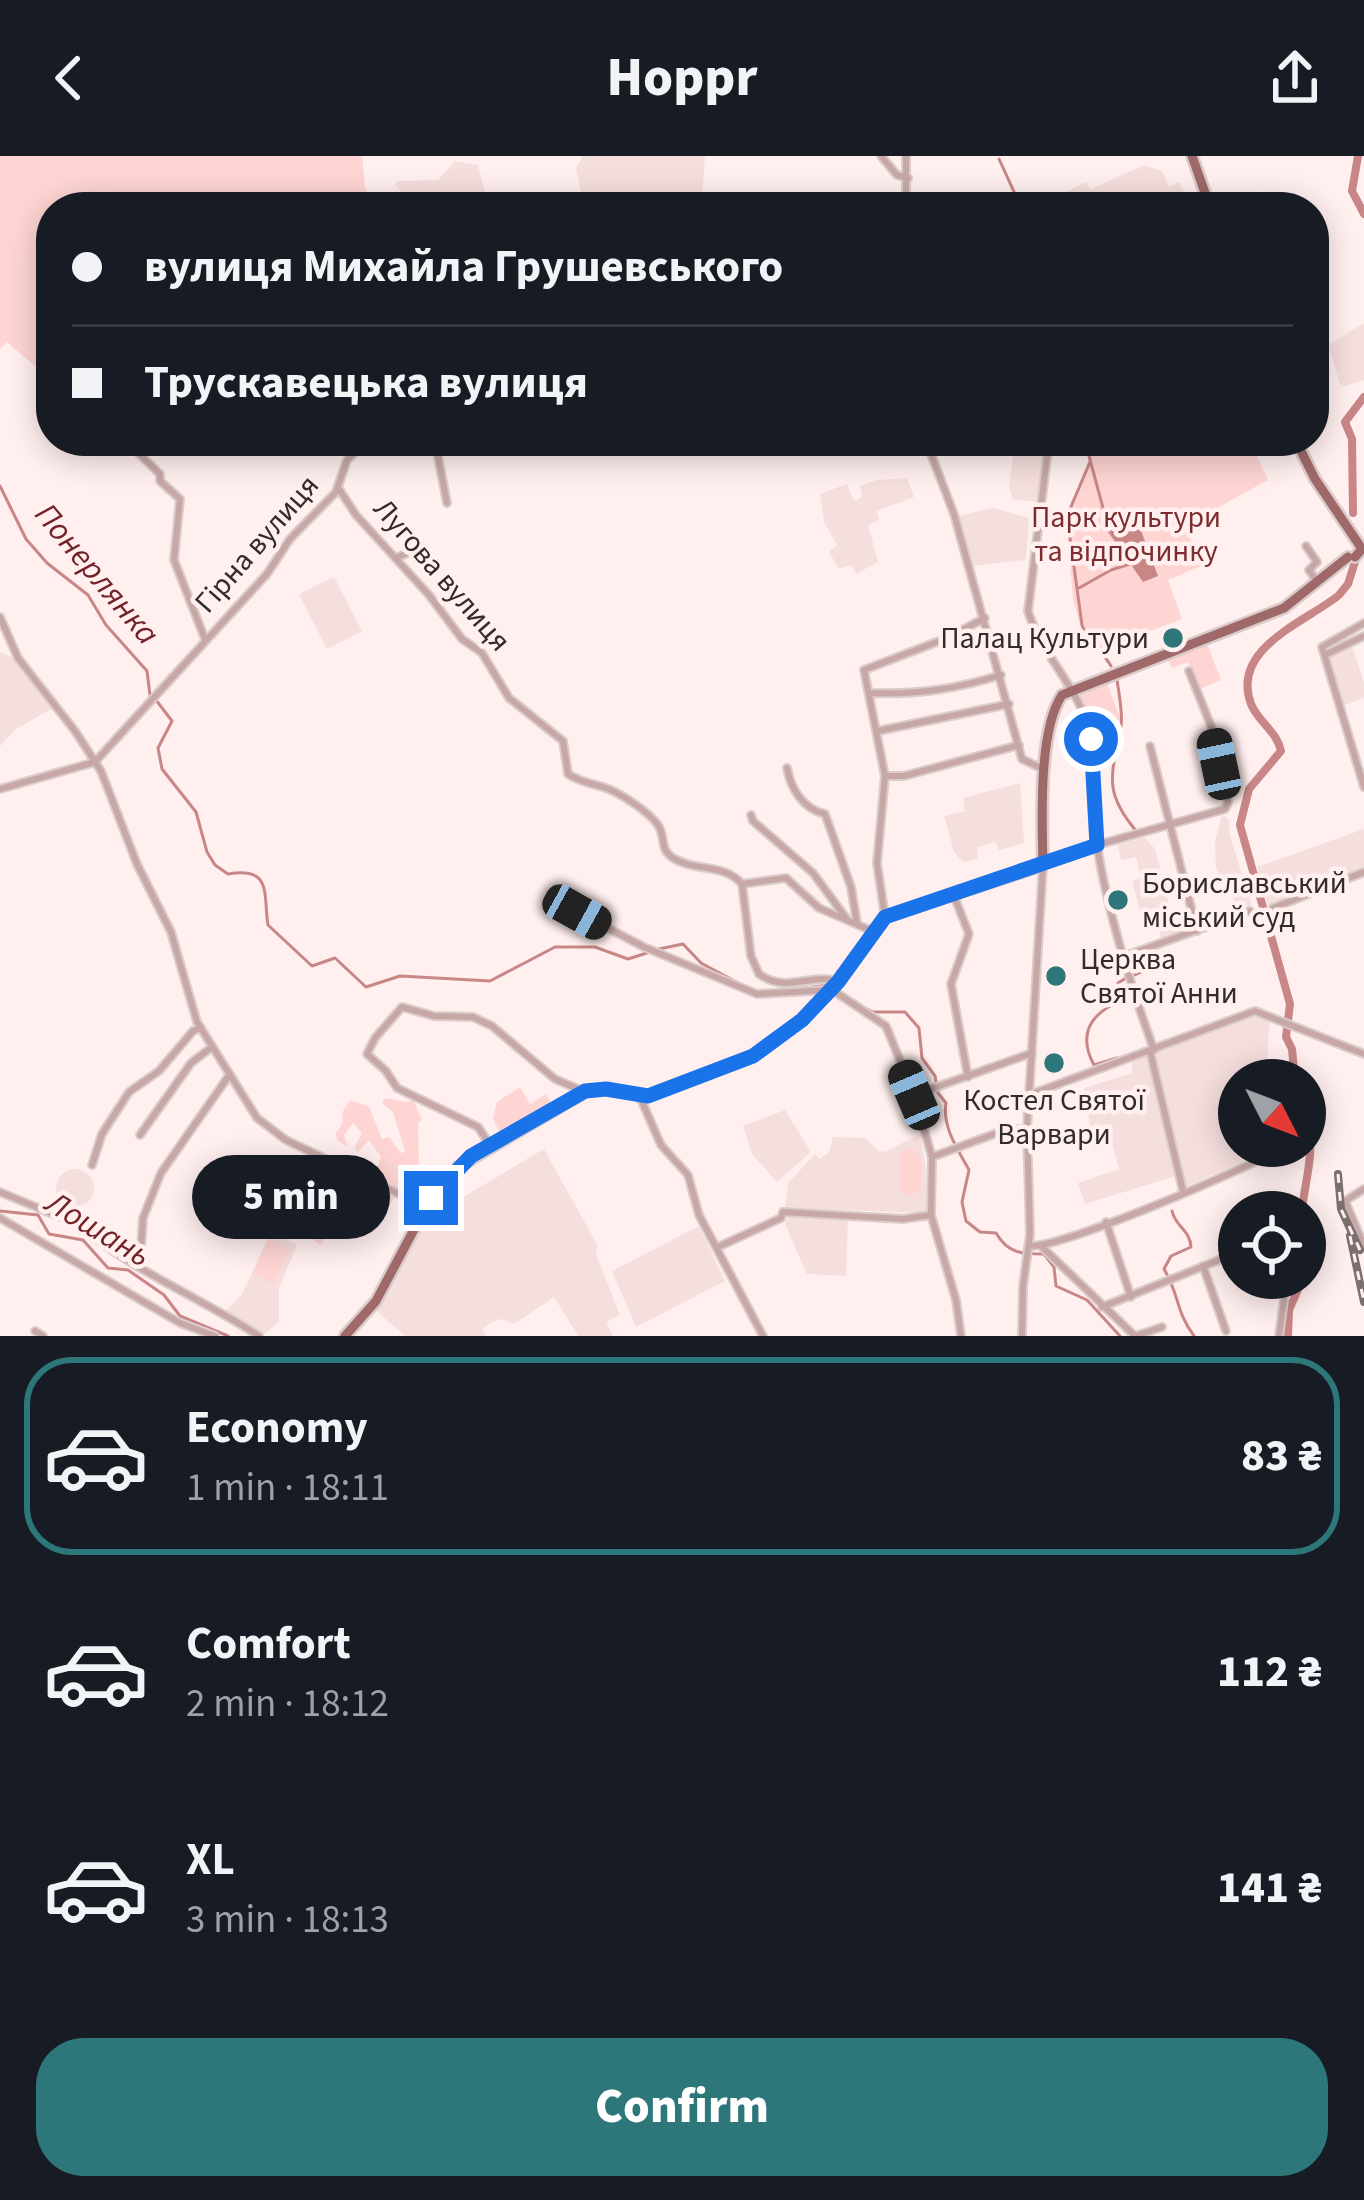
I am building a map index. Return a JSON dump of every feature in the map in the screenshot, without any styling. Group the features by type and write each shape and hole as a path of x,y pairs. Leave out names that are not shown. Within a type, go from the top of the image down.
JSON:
{"main road":[{"path":"1192,156 1205,192"},
{"path":"344,1336 390,1278 426,1207 458,1167 490,1144 585,1091 606,1089 640,1097 761,1052 794,1029 833,987 885,917 1043,865 1046,770 1054,709 1062,695 1284,608 1359,554 1305,456"}],"street":[{"path":"881,156 897,175 908,178"},
{"path":"906,156 907,192"},
{"path":"143,456 180,499 174,560 205,640"},
{"name":"Гірна вулиця","path":"95,762 339,489 351,456"},
{"path":"438,456 447,503"},
{"path":"932,456 985,618 1019,746 1025,762 1046,770"},
{"path":"1047,456 1028,611 1073,690 1091,739 1097,845 1184,1191"},
{"name":"Лугова вулиця","path":"339,489 462,639 482,653 513,702 563,741 568,774 611,790 654,821 671,857 729,872 742,884"},
{"path":"1306,546 1317,562 1310,570 1318,582"},
{"path":"396,558 422,547"},
{"path":"0,617 18,658 95,762 171,932 201,1028 257,1118 274,1133 426,1207"},
{"path":"885,917 877,862 886,776 865,668 946,639 985,618"},
{"path":"1364,623 1322,647 1364,787"},
{"path":"1325,655 1364,636"},
{"path":"1057,667 1062,695"},
{"path":"1022,1336 1022,1287 1029,1252 1027,1129 1043,865 1225,809 1228,802 1211,727 1189,671"},
{"path":"868,693 914,695 1001,676"},
{"path":"878,731 1009,704"},
{"path":"886,776 904,776 1019,746"},
{"path":"1150,746 1196,931"},
{"path":"0,789 95,762"},
{"path":"788,768 790,783 802,800 826,816 851,887 852,922"},
{"path":"751,814 753,821 813,873 852,922"},
{"path":"1274,908 1364,872"},
{"path":"872,932 819,908 786,878 742,884 751,956 759,974 784,985 814,979 833,987 886,1026 932,1157 931,1215 956,1300 961,1336"},
{"path":"954,896 969,934 951,984 968,1077"},
{"path":"1126,956 1250,911"},
{"path":"577,912 757,994 833,987"},
{"path":"490,1144 478,1127 397,1088 368,1054 375,1038 402,1007 434,1016 473,1017 493,1026 555,1079 585,1091"},
{"path":"1029,1096 1255,1011 1364,1054"},
{"path":"92,1165 102,1134 131,1088 159,1071 193,1031 201,1028"},
{"path":"140,1136 190,1063 212,1047"},
{"path":"914,1095 1032,1053"},
{"path":"140,1268 143,1217 161,1173 230,1075"},
{"path":"640,1097 661,1145 688,1175 696,1208 763,1336"},
{"path":"932,1157 1005,1130 1027,1129"},
{"path":"1029,1252 1238,1167"},
{"path":"1364,1190 1345,1201 1364,1246"},
{"path":"0,1192 60,1217 69,1216 111,1252 259,1336"},
{"path":"717,1247 778,1220 783,1212 903,1219 931,1215"},
{"path":"0,1218 180,1323 215,1336"},
{"path":"1106,1222 1131,1297"},
{"path":"1042,1246 1136,1336 1162,1327"},
{"path":"1102,1307 1218,1260"},
{"path":"1203,1266 1226,1331"},
{"path":"1279,1336 1284,1299"}],"shaded area":[{"path":"583,156 705,156 703,192 581,192 576,168"},
{"path":"455,161 478,165 485,192 402,192 395,185 398,181 438,180"},
{"path":"1144,165 1162,171 1169,187 1179,182 1184,192 1065,192 1086,182 1091,189"},
{"path":"1364,323 1364,380 1340,384 1329,344"},
{"path":"1013,456 1043,456 1037,502 1013,499 1009,487"},
{"path":"907,478 914,497 877,511 879,520 868,525 878,562 856,574 851,565 839,569 829,552 837,545 824,522 820,494 847,484 854,501 862,497 860,486"},
{"path":"994,508 1029,518 1026,560 971,566 957,516"},
{"path":"1133,509 1158,576 1143,582 1104,526"},
{"path":"334,577 362,631 327,649 299,594"},
{"path":"1352,646 1364,698 1342,706 1328,657"},
{"path":"0,652 18,660 53,708 16,729 0,746"},
{"path":"1020,783 1024,843 999,850 995,842 977,847 978,859 963,862 954,852 944,816 965,811 963,798"},
{"path":"1222,814 1229,820 1252,907 1241,912 1216,868 1215,842"},
{"path":"1364,829 1364,869 1268,907 1257,867"},
{"path":"1144,837 1155,849 1177,935 1161,940 1157,917 1143,921 1132,881 1141,878 1136,857 1121,860 1118,845"},
{"path":"1250,1015 1270,1015 1267,1059 1218,1059 1218,1167 1230,1167 1185,1187 1153,1053"},
{"path":"1148,1055 1176,1176 1085,1204 1078,1183 1119,1169 1112,1145 1094,1150 1084,1088 1132,1073 1132,1061"},
{"path":"785,1110 811,1152 777,1182 752,1154 743,1126"},
{"path":"920,1134 926,1213 785,1208 788,1183 815,1154 820,1159 829,1152 833,1137 866,1138 885,1152"},
{"path":"544,1149 598,1246 596,1254 620,1315 606,1322 613,1336 578,1336 554,1297 514,1324 501,1319 492,1322 482,1329 486,1336 405,1336 374,1309 401,1269 436,1195 453,1203"},
{"path":"75,1169 88,1175 94,1188 88,1201 75,1207 62,1201 56,1188 62,1175"},
{"path":"788,1216 848,1219 846,1276 807,1274 785,1224"},
{"path":"699,1226 725,1281 636,1327 612,1271"},
{"path":"275,1232 297,1245 279,1289 279,1322 262,1336 226,1311 242,1294"}],"green space":[{"path":"0,156 362,156 367,192 36,192 36,366 7,342 0,349"},
{"name":"Парк культури та відпочинку","path":"1257,456 1268,480 1184,526 1203,565 1168,580 1182,619 1100,650 1084,639 1073,599 1066,517 1089,459"},
{"path":"1207,644 1221,680 1200,689 1188,662 1172,668 1168,660"},
{"path":"1107,683 1121,720 1091,731 1077,694"},
{"path":"520,1087 530,1104 546,1094 552,1105 501,1135 493,1119 497,1102"},
{"path":"385,1098 413,1100 422,1120 418,1123 419,1169 405,1183 411,1196 377,1181 381,1157 369,1140 357,1153 355,1146 362,1133 353,1123 344,1135 347,1147 337,1140 350,1100 369,1107 382,1139 389,1137 405,1152 393,1112 382,1103"},
{"path":"913,1149 921,1157 921,1188 910,1197 899,1188 899,1157"},
{"path":"335,1167 359,1179 365,1197 377,1188 394,1198 387,1209 374,1203 340,1221 320,1245 303,1232 317,1214 316,1196"},
{"path":"268,1240 290,1250 274,1284 252,1274"}],"waterway":[{"path":"1358,156 1352,191 1364,214"},
{"path":"999,159 1014,192"},
{"path":"1353,513 1352,439 1345,422 1364,397"},
{"path":"1089,456 1103,508"},
{"path":"1090,462 1067,516 1082,625 1111,666"},
{"name":"Понерлянка","path":"0,486 26,539 47,563 88,595 106,625 147,671 150,695"},
{"path":"1293,1059 1286,1037 1290,1004 1240,825 1249,789 1281,751 1254,710 1247,684 1261,652 1339,595 1355,562"},
{"path":"1079,588 1130,564"},
{"path":"1117,680 1121,721 1112,782 1118,805 1137,832"},
{"name":"Понерлянка","path":"156,700 172,721 158,748 162,769 196,812 207,852 228,874 253,874 259,879 268,925 312,966 335,958 366,987 400,976 490,981 555,947 595,947 628,959 650,952"},
{"name":"Понерлянка","path":"659,949 683,944 701,963 742,985"},
{"path":"1134,975 1148,969 1144,954"},
{"path":"1117,1058 1094,1065 1087,1038 1097,1016 1114,1004 1118,983 1126,978"},
{"name":"Понерлянка","path":"804,988 830,985 855,1002"},
{"name":"Понерлянка","path":"863,1007 873,1012 905,1012 919,1028 922,1058 935,1076 938,1093 946,1103 949,1129 969,1170 962,1202 966,1221 980,1232 996,1233 1017,1251 1044,1254 1054,1267 1056,1286 1087,1300 1120,1336"},
{"path":"1305,1191 1308,1167"},
{"name":"Лошань","path":"0,1211 38,1215 49,1234 83,1240 108,1268 128,1270 164,1295 180,1316 228,1336"},
{"path":"1172,1211 1191,1247 1171,1256 1164,1269 1194,1336"},
{"path":"1288,1336 1294,1299"}],"railway":[{"path":"1338,1174 1341,1209 1360,1250"},
{"path":"1350,1236 1364,1302"}],"place":[{"name":"Палац Культури","path":"1173,638"},
{"name":"Бориславський міський суд","path":"1118,900"},
{"name":"Церква Святої Анни","path":"1056,976"},
{"name":"Костел Святої Варвари","path":"1054,1063"}],"route":[{"path":"431,1198 471,1156 585,1091 606,1089 648,1096 761,1052 787,1034 838,982 885,917 1097,845 1091,739"}]}
